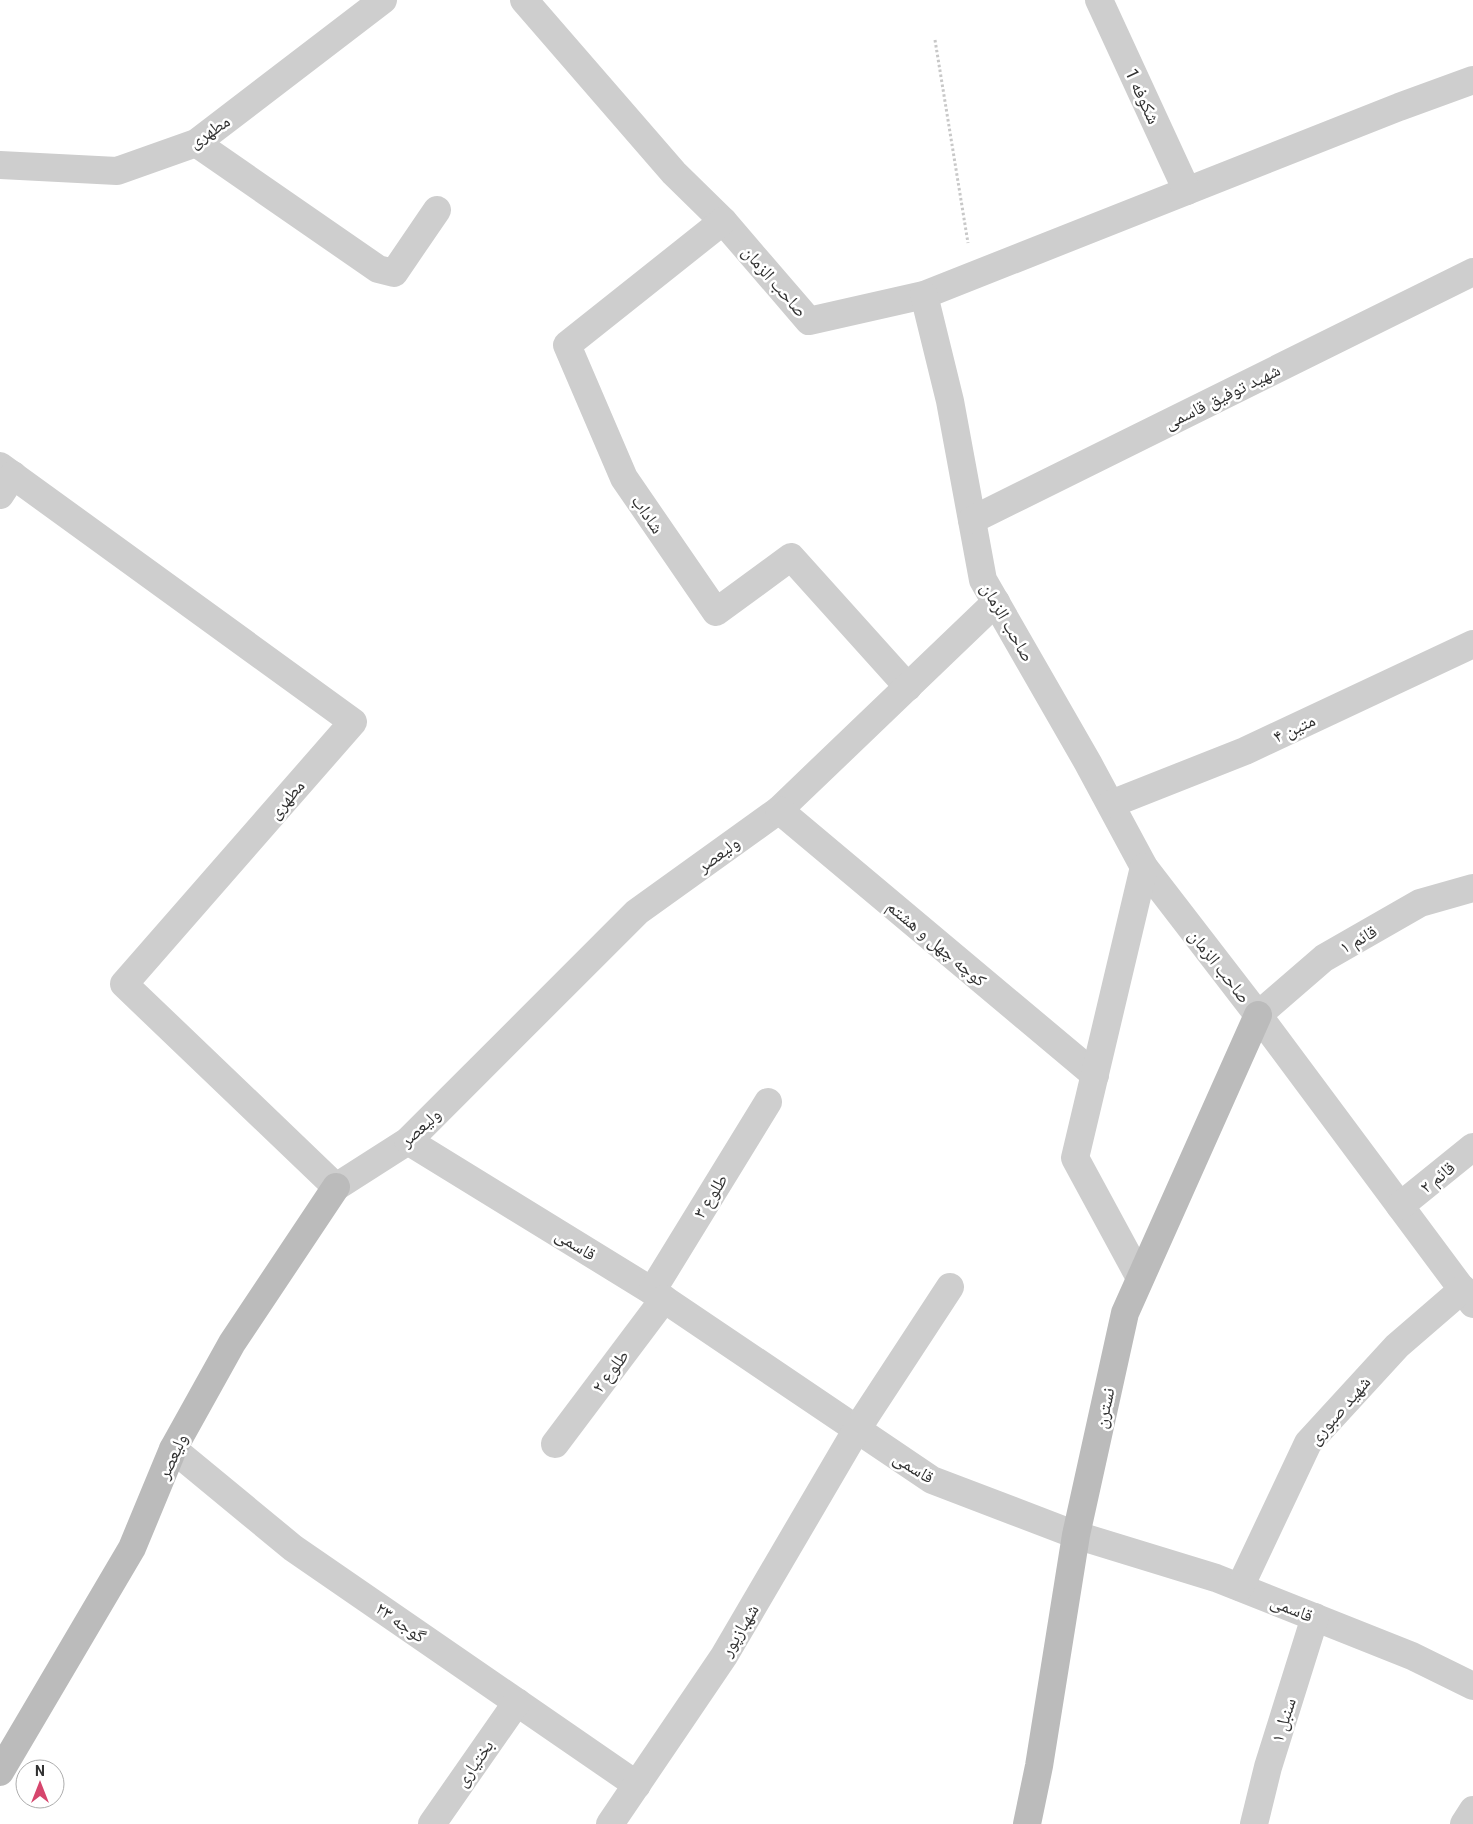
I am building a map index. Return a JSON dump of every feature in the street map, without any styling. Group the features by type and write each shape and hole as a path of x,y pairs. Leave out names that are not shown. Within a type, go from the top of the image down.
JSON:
{"street":[{"name":"مطهری","path":"0,165 117,171 196,143 383,0"},
{"name":"صاحب الزمان","path":"524,0 674,172 724,221 809,321 924,295 950,401 982,580 1111,804 1144,867 1258,1015 1468,1296"},
{"name":"شکوفه 1","path":"1099,0 1187,191"},
{"path":"924,295 1473,80"},
{"path":"196,143 378,269 394,273 437,210"},
{"name":"شاداب","path":"724,221 567,345 624,478 716,612 791,557 908,687"},
{"name":"شهید توفیق قاسمی","path":"972,520 1473,272"},
{"name":"مطهری","path":"4,479 353,722 124,984 336,1187"},
{"name":"ولیعصر","path":"0,1772 132,1548 173,1449 232,1343 336,1187 408,1141 637,912 778,810 996,602"},
{"name":"متین ۴","path":"1111,804 1245,751 1473,644"},
{"name":"کوچه چهل و هشتم","path":"778,810 1095,1075"},
{"path":"1140,1278 1075,1158 1144,867"},
{"name":"قائم ۱","path":"1258,1015 1324,958 1420,904 1473,888"},
{"name":"نسترن","path":"1027,1824 1039,1766 1076,1535 1125,1313 1258,1015"},
{"name":"طلوع ۳","path":"658,1295 768,1102"},
{"name":"قاسمی","path":"408,1141 658,1295 932,1480 1076,1535 1240,1588 1412,1656 1473,1686"},
{"name":"قائم ۲","path":"1400,1206 1473,1147"},
{"name":"شهبازپور","path":"610,1824 724,1656 857,1430 950,1287"},
{"name":"طلوع ۲","path":"555,1444 658,1295"},
{"name":"شهید صبوری","path":"1240,1588 1308,1443 1397,1346 1468,1296"},
{"name":"گوجه ۲۳","path":"173,1449 294,1548 637,1785"},
{"name":"سنبل ۱","path":"1254,1824 1268,1767 1315,1618"},
{"name":"بختیاری","path":"432,1824 517,1702"},
{"path":"1464,1824 1473,1810"}],"path":[{"path":"935,40 974,276"}]}
